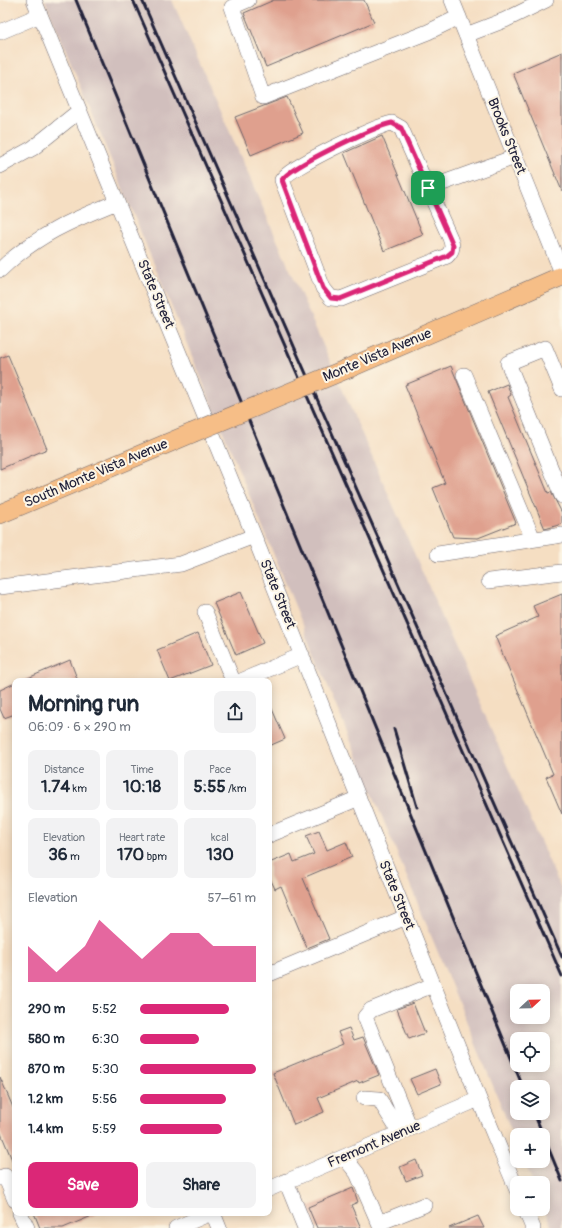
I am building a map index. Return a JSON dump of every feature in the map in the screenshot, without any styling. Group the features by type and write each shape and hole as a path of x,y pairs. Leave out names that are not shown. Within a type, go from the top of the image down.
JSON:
{"main road":[{"name":"Monte Vista Avenue","path":"192,433 349,368 562,276"},
{"name":"South Monte Vista Avenue","path":"0,514 192,433"}],"street":[{"name":"State Street","path":"34,0 254,536 433,985 511,1176"},
{"path":"248,0 232,7 263,97 428,32 459,17"},
{"name":"Brooks Street","path":"452,0 562,273"},
{"path":"466,35 505,20 546,0"},
{"path":"0,32 40,15"},
{"path":"0,166 33,148 79,111"},
{"path":"392,123 401,128 428,188 453,245 452,252 447,256 359,292 340,299 331,298 323,288 287,196 282,180 284,177 309,160 392,123"},
{"path":"428,188 515,157"},
{"path":"0,270 19,252 46,234 74,220 117,202"},
{"path":"562,389 545,348 508,363 562,496"},
{"path":"464,375 533,539"},
{"path":"438,554 562,535"},
{"path":"0,587 181,564 254,536"},
{"path":"490,581 562,572"},
{"path":"205,612 232,678"},
{"path":"248,678 302,655"},
{"path":"272,834 359,798"},
{"path":"272,973 406,917"},
{"path":"405,1131 365,1016 371,1010 433,985"},
{"path":"364,1098 379,1099 405,1131"},
{"name":"Fremont Avenue","path":"272,1188 479,1099"},
{"path":"344,1157 357,1173 380,1225 424,1205"},
{"path":"0,1178 5,1176 12,1193"},
{"path":"286,1181 305,1228"},
{"path":"21,1216 27,1228"},
{"path":"176,1228 205,1216"},
{"path":"213,1216 219,1228"},
{"path":"528,1216 533,1228"}],"shaded area":[{"path":"45,0 172,0 562,891 562,1228 552,1228 547,1216 550,1216 550,1176 530,1176 527,1168 550,1168 550,1128 510,1128"}],"building":[{"path":"274,0 364,0 374,22 266,67 244,13"},
{"path":"562,52 562,191 513,73"},
{"path":"287,97 303,133 251,155 235,117"},
{"path":"382,136 423,235 384,251 344,153"},
{"path":"8,355 47,449 0,469 0,358"},
{"path":"451,366 516,523 478,538 453,537 433,488 445,483 405,385"},
{"path":"507,384 511,395 508,397 548,493 551,492 562,513 562,524 545,529 488,392"},
{"path":"241,592 263,643 236,655 214,603"},
{"path":"562,594 562,814 546,777 553,774 495,636 538,617 533,606"},
{"path":"198,633 211,665 178,678 169,678 157,650"},
{"path":"70,660 77,678 28,678"},
{"path":"12,684 12,715 4,718 0,709 0,690"},
{"path":"272,709 285,739 272,745"},
{"path":"319,831 327,850 346,842 352,857 303,878 329,939 307,948 281,886 275,889 272,882 272,862 291,854 294,862 314,854 306,836"},
{"path":"413,1003 425,1033 409,1039 397,1009"},
{"path":"349,1028 354,1040 363,1037 379,1075 359,1083 358,1081 318,1098 324,1112 294,1125 273,1073 343,1044 338,1032"},
{"path":"435,1069 441,1084 417,1094 410,1079"},
{"path":"0,1077 12,1105 12,1160 0,1131"},
{"path":"416,1160 422,1175 406,1181 400,1167"},
{"path":"353,1188 358,1202 351,1205 361,1228 317,1228 308,1207"},
{"path":"35,1216 92,1216 63,1228 40,1228"},
{"path":"478,1216 484,1228 449,1228"}],"railway":[{"path":"76,0 520,1080"},
{"path":"133,0 562,976"},
{"path":"142,0 562,957"},
{"path":"394,729 417,807"},
{"path":"537,1120 540,1128"},
{"path":"550,1152 562,1181"}],"route":[{"path":"392,123 399,125 401,128 428,188 453,245 452,252 447,256 359,292 340,299 331,298 323,288 287,196 282,180 284,177 309,160 392,123"}]}
